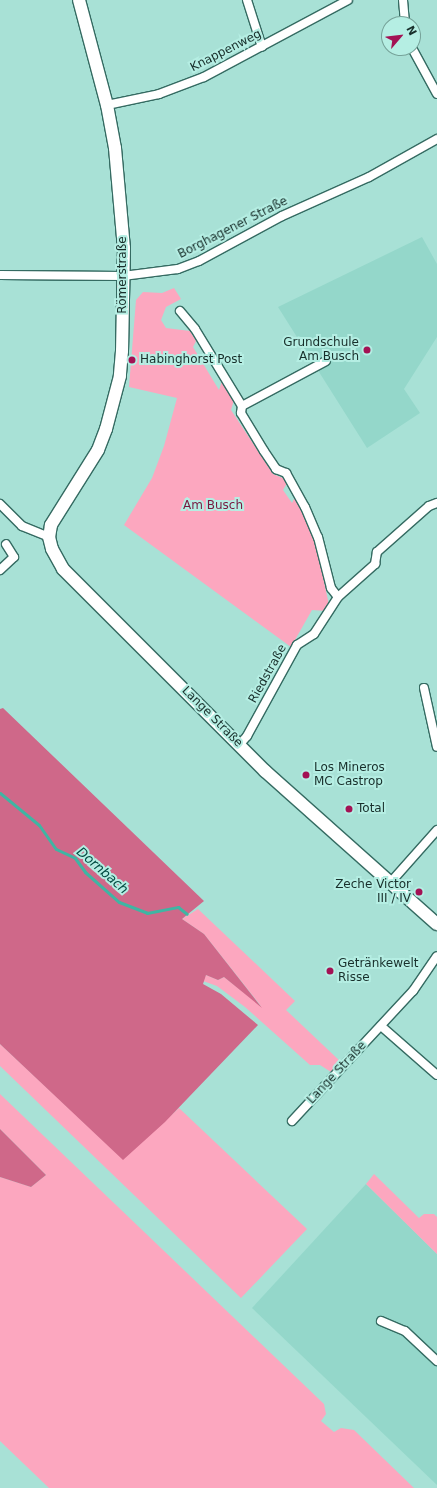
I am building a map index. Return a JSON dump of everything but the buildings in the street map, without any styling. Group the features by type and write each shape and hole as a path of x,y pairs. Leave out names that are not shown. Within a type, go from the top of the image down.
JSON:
{"main road":[{"name":"Römerstraße","path":"49,537 51,525 56,513 76,488 98,450 112,409 122,358 123,276 119,177 107,105 79,0"},
{"name":"Lange Straße","path":"49,537 52,549 63,569 239,745 303,806 437,924"}],"street":[{"path":"247,0 262,47"},
{"name":"Knappenweg","path":"107,105 180,87 262,47 348,0"},
{"path":"403,0 404,16"},
{"path":"416,56 437,94"},
{"name":"Borghagener Straße","path":"0,275 123,276 166,272 199,261 282,216 369,177 437,139"},
{"path":"180,311 195,329 242,406 241,413 276,469 286,474 305,507 318,537 331,588 338,597"},
{"path":"242,406 326,361"},
{"name":"Riedstraße","path":"239,745 247,736 297,645 314,634 338,597 375,564 377,552 430,506 437,503"},
{"path":"0,504 22,526 49,537"},
{"path":"0,570 14,557 6,544"},
{"path":"424,688 437,747"},
{"path":"390,883 437,830"},
{"name":"Lange Straße","path":"292,1121 414,991 437,956"},
{"path":"381,1026 437,1075"},
{"path":"381,1321 405,1330 437,1361"}],"shaded area":[{"name":"Grundschule Am Busch","path":"422,237 437,264 437,337 404,389 420,413 367,448 278,307"},
{"path":"3,708 204,901 182,919 204,934 262,1008 224,977 218,980 206,975 203,984 221,994 258,1025 165,1122 123,1160 0,1044 0,709"},
{"path":"0,1129 46,1175 31,1187 0,1177"},
{"path":"366,1184 437,1254 437,1485 252,1308"}],"green space":[{"name":"Am Busch","path":"174,288 181,299 166,307 161,320 166,328 190,331 196,341 193,347 219,390 222,381 234,400 231,410 273,474 285,479 287,483 283,490 292,503 295,497 315,540 329,605 326,611 312,610 291,647 124,525 152,478 164,446 177,398 129,387 136,300 143,292 162,293"},
{"path":"198,909 295,1001 286,1010 341,1062 331,1072 320,1065 310,1065 245,1007 217,986 203,981 206,975 218,980 224,977 261,1006 204,934 182,919"},
{"path":"0,1044 123,1159 179,1108 307,1229 241,1298 0,1066"},
{"path":"0,1094 324,1404 326,1414 321,1421 334,1432 341,1428 354,1430 414,1488 49,1488 0,1441 0,1177 31,1187 46,1175 0,1129"},
{"path":"374,1174 419,1218 424,1214 434,1214 437,1217 437,1254 366,1184"}],"waterway":[{"name":"Dornbach","path":"0,793 39,825 56,849 75,858 85,872 119,902 147,913 178,907 187,914"}],"place":[{"name":"Grundschule Am Busch","path":"367,350"},
{"name":"Habinghorst Post","path":"132,360"},
{"name":"Los Mineros MC Castrop","path":"306,775"},
{"name":"Total","path":"349,809"},
{"name":"Zeche Victor III / IV","path":"419,892"},
{"name":"Getränkewelt Risse","path":"330,971"}]}
